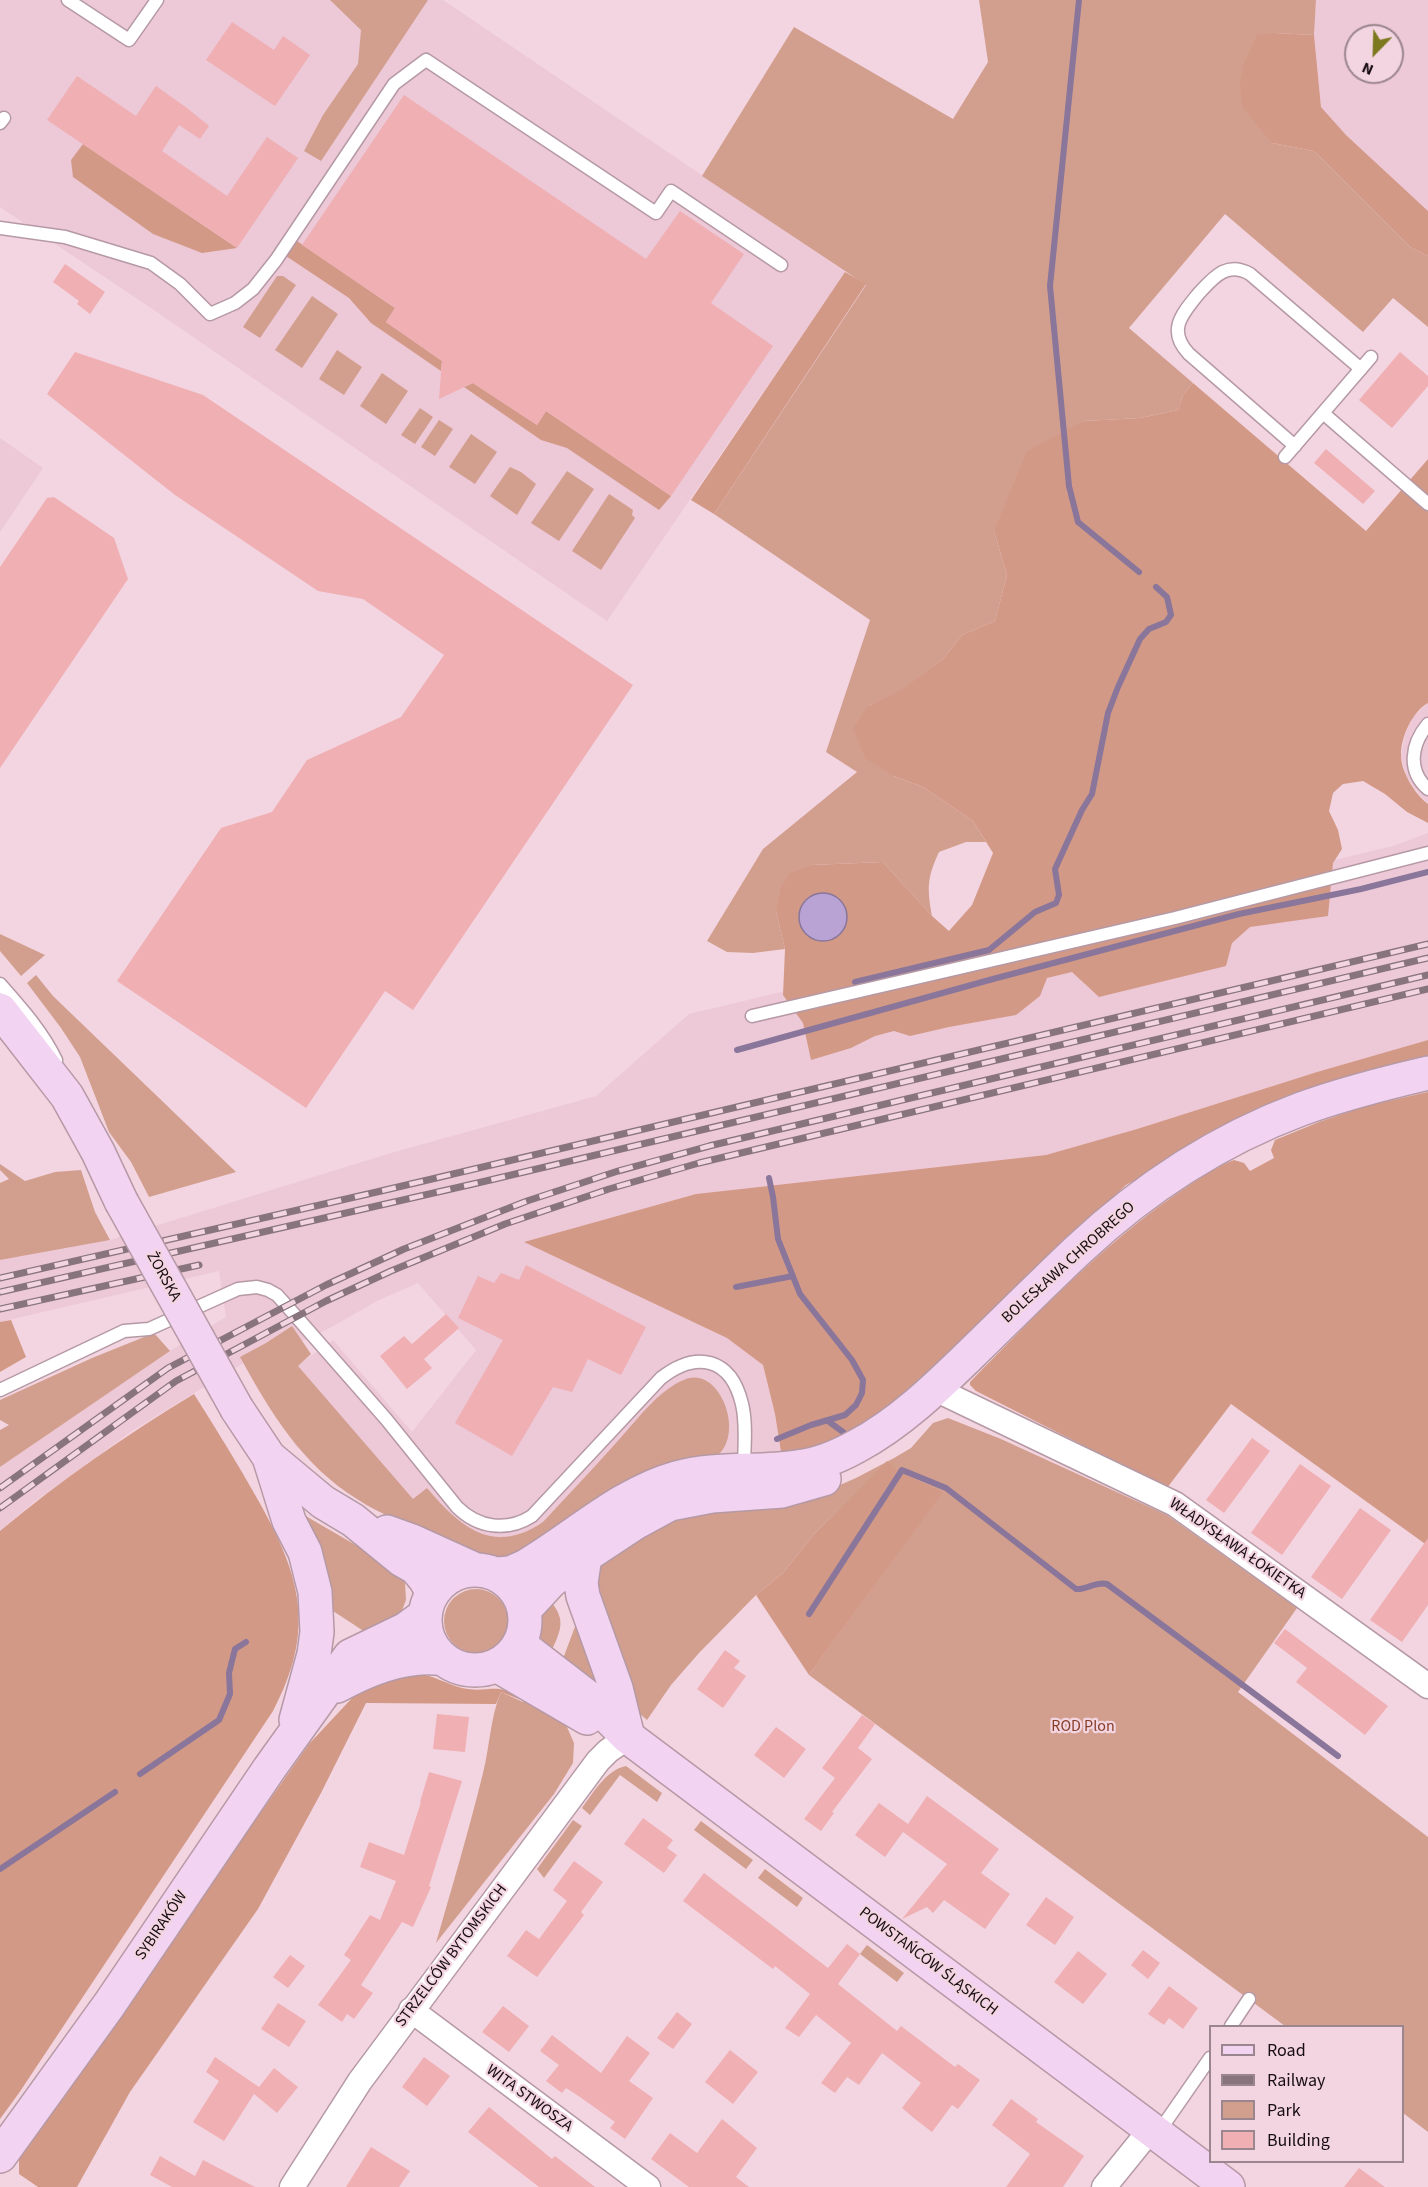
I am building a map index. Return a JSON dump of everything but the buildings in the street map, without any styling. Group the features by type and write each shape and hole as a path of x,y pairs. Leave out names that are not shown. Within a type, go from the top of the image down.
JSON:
{"street":[{"name":"ŻORSKA","path":"0,1010 67,1096 98,1152 121,1201 237,1409 269,1457 323,1502 353,1520 402,1560 416,1568 425,1579 429,1604"},
{"name":"BOLESŁAWA CHROBREGO","path":"487,1572 510,1573 526,1566 644,1490 677,1478 696,1474 782,1491 804,1486 862,1461 880,1450 904,1430 930,1393 1079,1250 1124,1211 1171,1176 1221,1147 1289,1114 1347,1094 1428,1072"},
{"name":"WŁADYSŁAWA ŁOKIETKA","path":"930,1393 1175,1503 1428,1686"},
{"path":"269,1457 289,1521 308,1560 316,1604 317,1632 314,1654 291,1738"},
{"name":"BOLESŁAWA CHROBREGO","path":"525,1608 551,1581 635,1523 670,1504 744,1482"},
{"name":"ŻORSKA","path":"353,1520 412,1540 487,1572"},
{"path":"585,1556 581,1580 583,1596 616,1688 628,1737"},
{"path":"468,1570 487,1572 513,1586 525,1608 526,1624 521,1642 510,1658 498,1666 483,1670 466,1670 444,1659 429,1640 429,1604 450,1576 468,1570"},
{"name":"SYBIRAKÓW","path":"0,2156 109,2005 291,1738 350,1656 406,1629 429,1604"},
{"name":"POWSTAŃCÓW ŚLĄSKICH","path":"521,1642 589,1698 628,1737 1228,2187"},
{"name":"SYBIRAKÓW","path":"323,1694 373,1669 416,1658 444,1659"},
{"name":"POWSTAŃCÓW ŚLĄSKICH","path":"498,1666 579,1714 628,1737"},
{"name":"STRZELCÓW BYTOMSKICH","path":"292,2187 360,2080 411,2010 598,1761 628,1737"},
{"name":"WITA STWOSZA","path":"411,2010 648,2187"},
{"path":"1104,2187 1154,2131"}],"lane":[{"path":"68,0 129,40 157,0"},
{"path":"0,228 65,237 151,263 180,284 210,314 235,303 253,289 276,260 394,84 426,60 656,213 671,191 781,265"},
{"path":"1295,446 1189,354 1179,339 1180,317 1214,276 1229,269 1244,270 1361,369"},
{"path":"1285,457 1371,357"},
{"path":"1323,413 1428,504"},
{"path":"1428,724 1417,742 1414,753 1416,775 1428,789"},
{"path":"752,1016 1175,918 1428,853"},
{"path":"0,984 50,1046 67,1096"},
{"path":"0,1390 124,1331 149,1329 238,1289 257,1287 277,1295 393,1427 457,1507 481,1523 505,1526 519,1523 532,1516 654,1385 673,1369 690,1362 708,1361 716,1364 725,1371 736,1387 744,1417 744,1482"},
{"path":"1232,2025 1249,1999"},
{"path":"1154,2131 1209,2059"}],"shaded area":[{"path":"0,0 443,0 845,272 607,621 0,207"},
{"path":"1316,0 1428,0 1428,211 1346,135 1321,107 1314,35"},
{"path":"1274,33 1314,35 1321,107 1346,135 1428,211 1428,256 1410,247 1314,151 1272,143 1242,107 1240,81 1244,63 1257,35"},
{"path":"83,144 237,248 202,253 153,234 73,177 71,160"},
{"path":"297,241 395,308 386,322 442,361 441,371 371,323 349,298 286,256"},
{"path":"845,272 866,284 714,514 691,500"},
{"path":"473,383 537,425 546,411 671,496 659,510 567,448 541,440 464,387"},
{"path":"1193,383 1366,531 1428,459 1428,703 1417,712 1408,726 1401,755 1403,768 1410,782 1418,795 1428,804 1428,823 1407,812 1385,794 1363,781 1343,784 1333,793 1329,811 1338,830 1342,849 1333,863 1328,916 1250,927 1232,943 1226,966 1099,997 1072,972 1047,978 1040,996 1016,1015 910,1036 894,1031 875,1036 851,1048 811,1060 803,1023 783,995 785,949 776,912 781,887 790,873 812,865 883,862 932,916 949,931 972,905 993,853 973,821 923,787 894,776 865,758 853,728 868,706 900,691 944,658 962,635 995,621 1007,575 994,531 1027,451 1084,421 1140,418 1178,410 1183,395"},
{"path":"0,438 43,468 0,532"},
{"path":"1428,703 1428,804 1407,778 1401,756 1405,735 1413,717"},
{"path":"1428,833 1428,1040 1046,1155 696,1194 525,1242 727,1338 763,1365 775,1414 782,1458 496,1559 477,1556 368,1506 346,1492 296,1446 260,1392 333,1340 412,1432 476,1350 418,1283 377,1301 298,1343 273,1345 135,1429 34,1502 0,1531 0,1467 170,1351 226,1317 219,1271 0,1322 0,1260 110,1240 391,1153 596,1096 689,1014 1393,846"},
{"path":"823,893 840,900 847,917 840,934 823,941 806,934 799,917 806,900"},
{"path":"1428,1040 1428,1057 1352,1079 1198,1145 1126,1185 1024,1281 922,1384 852,1441 782,1458 775,1414 763,1365 727,1338 524,1242 696,1194 1046,1155"},
{"path":"1428,1092 1428,1546 1231,1404 1167,1488 976,1391 970,1385 970,1382 1019,1332 1094,1260 1147,1216 1204,1176 1234,1160 1244,1163 1250,1171 1274,1158 1271,1150 1275,1140 1366,1106"},
{"path":"11,1320 26,1357 0,1372 0,1322"},
{"path":"194,1394 250,1487 285,1554 298,1604 295,1655 273,1711 0,2119 0,1531 94,1459"},
{"path":"887,1461 901,1472 943,1492 809,1675 756,1595 783,1573 814,1534"},
{"path":"417,1674 462,1688 500,1689 524,1701 501,1692 496,1704 366,1703 321,1793 258,1909 130,2092 77,2187 38,2187 19,2174 19,2155 309,1744 353,1697 369,1687"}],"green space":[{"path":"330,0 428,0 321,161 304,151 323,115 358,64 361,30"},
{"path":"979,0 1316,0 1314,35 1274,33 1272,143 1314,151 1410,247 1428,256 1428,327 1393,298 1363,332 1225,214 1129,328 1193,383 1183,395 1178,410 1140,418 1084,421 994,531 1007,575 995,621 962,635 944,658 900,692 868,706 894,776 923,787 973,821 986,842 966,842 939,852 929,883 932,916 883,862 812,865 776,912 785,949 753,953 727,952 707,941 763,849 857,772 826,752 870,620 714,514 866,285 702,176 794,27 953,119 988,62"},
{"path":"277,276 283,276 296,285 260,338 243,327"},
{"path":"312,296 338,314 302,368 275,350"},
{"path":"337,350 362,367 344,395 319,379"},
{"path":"382,373 408,391 386,424 360,406"},
{"path":"420,408 433,417 415,444 401,435"},
{"path":"439,420 453,429 435,456 421,447"},
{"path":"471,434 497,452 475,484 449,467"},
{"path":"510,467 521,472 536,484 517,515 490,496"},
{"path":"567,471 594,489 559,541 531,523"},
{"path":"609,494 633,510 632,515 635,518 601,570 572,551"},
{"path":"0,934 45,955 21,976 0,951"},
{"path":"36,975 53,996 236,1172 149,1197 131,1162 109,1132 80,1057 27,983"},
{"path":"0,1164 25,1181 55,1172 81,1170 95,1212 110,1240 0,1260 0,1183 9,1179 0,1170"},
{"path":"292,1326 311,1354 298,1366 413,1499 427,1488 452,1515 465,1525 493,1536 508,1537 525,1532 543,1522 656,1399 675,1384 686,1379 699,1378 710,1383 719,1393 726,1406 729,1421 728,1435 724,1448 714,1458 517,1557 482,1556 453,1545 366,1504 338,1486 304,1454 263,1398 240,1357"},
{"path":"154,1333 170,1351 0,1467 0,1430 9,1425 0,1420 0,1400 92,1358"},
{"name":"ROD Plon","path":"948,1418 1001,1439 1167,1515 1297,1608 1238,1692 1428,1837 1428,2132 1404,2114 1404,2025 1284,2025 809,1675 942,1492 901,1472 887,1462 814,1534 783,1573 756,1595 699,1653 671,1685 647,1720 640,1714 597,1595 596,1574 601,1565 667,1519 810,1498 856,1478 911,1448 933,1423"},
{"path":"304,1515 390,1565 405,1583 406,1600 401,1613 365,1632 330,1609"},
{"path":"476,1589 494,1595 502,1603 508,1621 502,1639 494,1647 476,1653 458,1647 450,1639 444,1621 450,1603 458,1595"},
{"path":"549,1599 559,1614 560,1620 559,1632 550,1655 539,1628"},
{"path":"579,1616 605,1690 561,1664"},
{"path":"501,1692 523,1702 524,1698 563,1722 574,1743 573,1763 554,1794 436,1943 478,1794"},
{"path":"626,1766 662,1793 657,1802 620,1775 590,1815 582,1808 606,1777"},
{"path":"573,1820 582,1826 544,1878 537,1869"},
{"path":"701,1821 753,1860 746,1869 694,1830"},
{"path":"765,1869 803,1898 797,1907 758,1878"},
{"path":"867,1945 904,1973 897,1982 860,1954"}],"waterway":[{"path":"1079,0 1050,286 1069,486 1078,522 1139,572"},
{"path":"855,982 989,950 1035,912 1056,903 1059,895 1055,869 1082,810 1092,794 1108,713 1118,687 1140,639 1149,629 1166,622 1171,615 1167,597 1156,587"},
{"path":"737,1050 1239,914 1361,889 1428,872"},
{"path":"769,1178 778,1239 800,1294 852,1360 863,1380 862,1393 856,1405 845,1415 811,1425 777,1439"},
{"path":"736,1287 793,1276"},
{"path":"828,1421 843,1432"},
{"path":"809,1614 902,1470 946,1488 1076,1589 1107,1584 1338,1756"},
{"path":"140,1774 219,1720 230,1694 229,1673 235,1649 246,1642"},
{"path":"0,1869 115,1792"}],"railway":[{"path":"0,1278 381,1191 1428,944"},
{"path":"0,1292 486,1181 1428,958"},
{"path":"0,1488 168,1368 326,1285 404,1249 527,1201 618,1171 709,1146 1428,975"},
{"path":"0,1508 176,1381 326,1301 391,1271 505,1224 609,1189 699,1163 1428,989"},
{"path":"0,1309 199,1265"}]}
